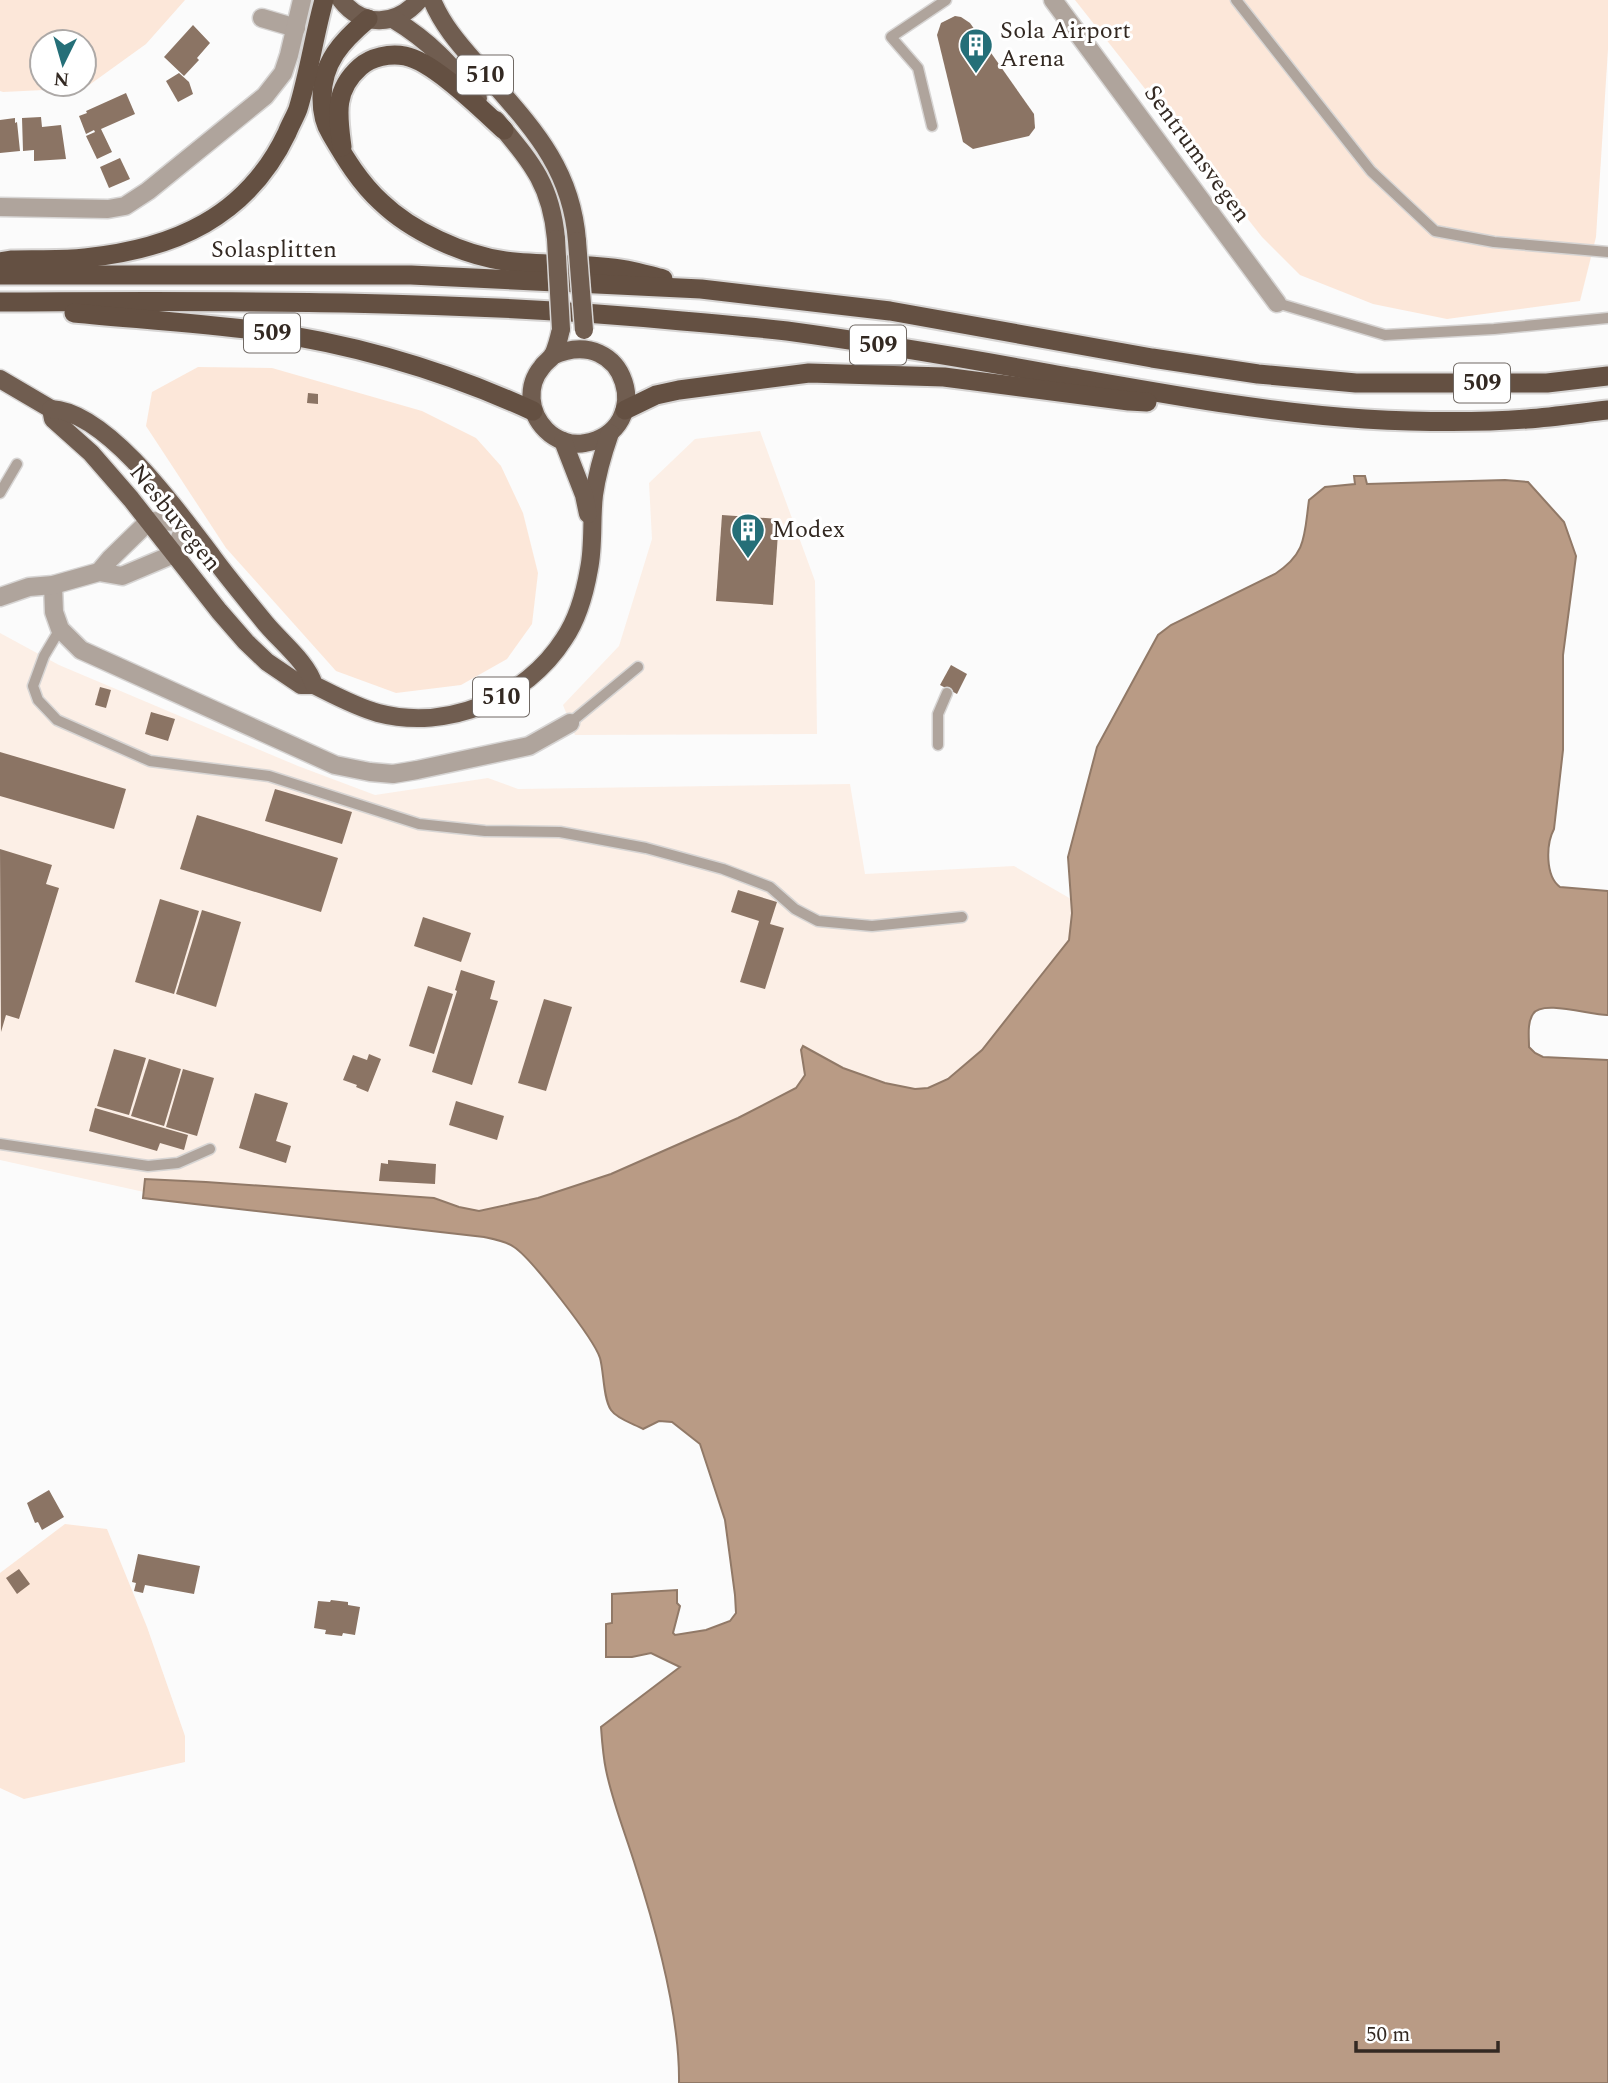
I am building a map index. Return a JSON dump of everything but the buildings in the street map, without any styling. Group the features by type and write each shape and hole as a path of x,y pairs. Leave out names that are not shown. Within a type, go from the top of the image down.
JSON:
{"highway":[{"path":"0,262 84,258 140,250 181,236 222,214 256,182 277,152 297,110 324,0"},
{"name":"509","path":"368,19 336,50 326,69 322,88 326,127 343,155 381,203 407,222 468,253 553,273 626,270 701,289 890,311 1152,358 1258,374 1356,383 1547,383 1608,376"},
{"path":"343,155 338,103 343,89 351,75 365,63 379,57 407,56 425,65 504,130"},
{"name":"Solasplitten","path":"0,275 553,273"},
{"name":"509","path":"0,304 155,301 371,303 638,316 783,331 942,355 1222,404"},
{"name":"509","path":"0,304 263,331 357,349 485,390 533,411"},
{"name":"509","path":"625,410 656,395 679,390 809,373 944,377 1129,401 1222,404 1369,419 1526,419 1608,410"}],"main road":[{"path":"341,0 354,13 380,21 393,19 407,12 419,0"},
{"name":"510","path":"51,409 64,409 107,436 149,474 266,625 311,674 314,685 379,713 419,718 457,713 493,702 545,664 565,638 579,606 590,568 594,495 600,463 610,433 625,410 627,392 622,374 610,360 594,351 584,330 575,217 560,172 545,145 453,37 432,0"},
{"name":"510","path":"393,19 445,58 529,159 541,181 555,220 553,273 561,329 552,356 541,367 534,380 531,396 533,411 550,435 563,441 584,495 592,533"},
{"path":"552,356 580,348 594,351"},
{"name":"Nesbuvegen","path":"0,379 51,409 53,419 91,453 149,521 219,611 262,656 301,685 314,685"},
{"path":"563,441 588,443 610,433"}],"street":[{"path":"0,207 108,209 125,206 149,191 265,96 283,72 302,0"},
{"name":"Sentrumsvegen","path":"1053,0 1277,303"},
{"path":"262,19 296,28"},
{"path":"0,597 29,587 53,585 99,572 122,576 174,554 186,522 149,521 99,572"},
{"path":"53,585 54,612 60,629 81,650 335,765 393,774 502,754 529,746 570,723"}],"lane":[{"path":"932,125 918,68 891,37 946,0"},
{"path":"1236,0 1371,171 1435,231 1494,242 1608,252"},
{"path":"1277,303 1385,335 1494,329 1608,317"},
{"path":"0,493 17,464"},
{"path":"60,629 44,656 33,686 38,700 57,720 150,761 270,776 419,824 485,831 560,832 646,848 723,869 770,887 794,909 818,921 872,926 962,917"},
{"path":"570,723 638,667"},
{"path":"938,745 938,714 947,693"},
{"path":"0,1144 148,1166 178,1164 210,1149"}],"shaded area":[{"path":"0,0 185,0 146,44 98,79 98,28 28,28 28,91 0,91"},
{"path":"1075,0 1608,0 1608,49 1596,237 1580,301 1447,319 1373,304 1300,275 1262,237"},
{"path":"198,367 272,368 422,411 476,438 501,466 523,513 538,573 532,624 507,659 461,685 396,693 336,671 226,548 146,426 152,392"},
{"path":"760,431 815,581 817,734 575,735 563,705 619,646 652,539 649,483 695,439"},
{"path":"1354,476 1365,476 1367,484 1505,480 1528,482 1564,522 1576,556 1563,655 1563,750 1548,860 1555,882 1560,887 1608,891 1608,1015 1557,1008 1538,1010 1533,1014 1529,1025 1529,1047 1543,1057 1608,1060 1608,2083 679,2083 676,2031 659,1946 609,1783 601,1727 680,1667 651,1653 632,1657 606,1657 606,1624 612,1623 612,1594 677,1590 677,1603 680,1606 673,1633 675,1635 706,1630 730,1621 736,1613 725,1520 700,1444 672,1422 659,1421 643,1429 621,1419 611,1410 606,1399 600,1358 595,1348 547,1282 522,1254 507,1243 484,1237 143,1198 145,1179 434,1198 479,1211 538,1198 611,1174 738,1118 796,1088 805,1075 801,1050 803,1046 843,1068 885,1083 915,1089 928,1088 948,1079 982,1050 1069,940 1072,913 1068,857 1097,747 1158,635 1171,625 1275,574 1285,566 1299,551 1302,543 1309,500 1325,487 1355,484"},
{"path":"0,633 59,665 298,766 375,795 488,778 518,789 850,784 865,874 1014,866 1071,899 1069,940 982,1050 948,1079 928,1088 915,1089 885,1083 843,1068 803,1046 801,1050 805,1075 796,1088 738,1118 611,1174 538,1198 479,1211 434,1198 206,1182 145,1179 144,1192 0,1160"},
{"path":"65,1524 107,1529 147,1627 185,1736 185,1762 24,1799 0,1788 0,1573"}],"place":[{"name":"Sola Airport Arena","path":"976,75"},
{"name":"Modex","path":"748,560"}]}
